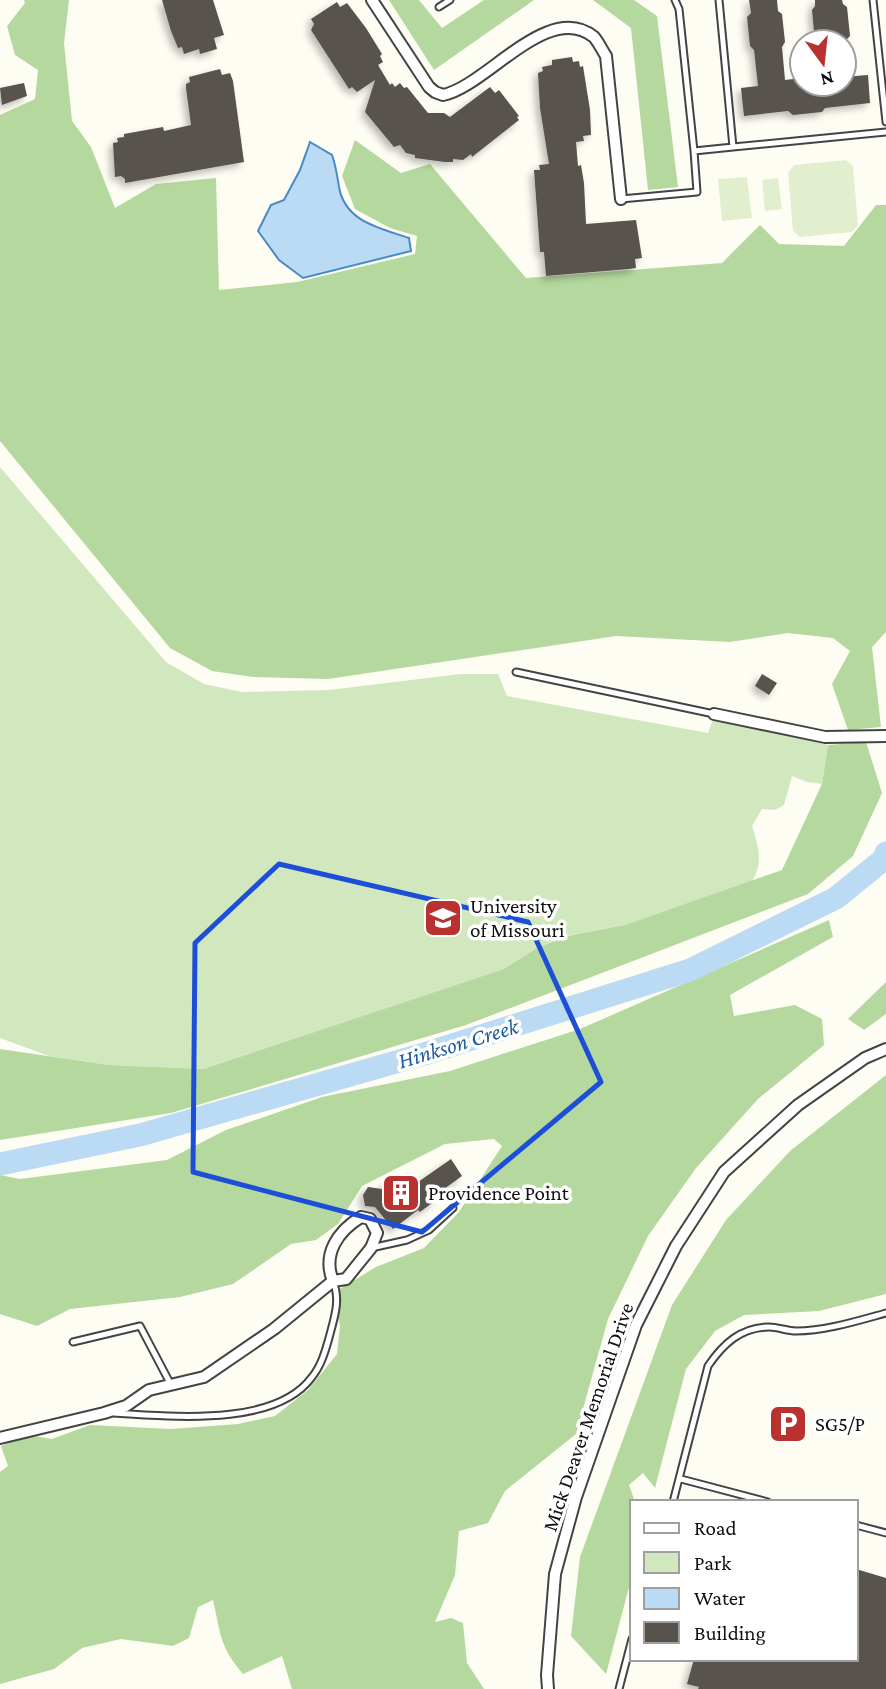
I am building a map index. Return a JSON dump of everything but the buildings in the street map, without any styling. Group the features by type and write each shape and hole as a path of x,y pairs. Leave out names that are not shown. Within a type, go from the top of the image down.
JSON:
{"street":[{"path":"372,0 429,86 443,95 461,88 543,27 567,23 582,27 594,37 606,56 621,199"},
{"path":"714,714 809,735 845,738 886,736"},
{"name":"Mick Deaver Memorial Drive","path":"548,1689 555,1574 576,1497 636,1325 676,1246 724,1172 798,1105 865,1058 886,1049"},
{"path":"0,1438 104,1413 126,1406 149,1390 204,1377 274,1329 333,1281 346,1279 371,1248 377,1233 370,1219 361,1217 351,1223 336,1241 328,1264 333,1281"}],"lane":[{"path":"439,8 450,0"},
{"path":"621,199 697,192 680,9 675,0"},
{"path":"719,0 733,146"},
{"path":"873,0 886,122"},
{"path":"694,151 886,132"},
{"path":"516,672 714,714"},
{"path":"371,1248 407,1240 429,1230 453,1208"},
{"path":"104,1413 195,1416 248,1413 287,1399 312,1379 324,1355 338,1304 338,1292 333,1281"},
{"path":"674,1500 708,1366 720,1348 741,1332 768,1326 795,1331 832,1326 886,1313"},
{"path":"73,1342 139,1326 172,1386"},
{"path":"681,1479 760,1500"},
{"path":"858,1526 886,1533"},
{"path":"619,1689 630,1647"}],"highlighted area":[{"path":"279,864 528,922 601,1082 422,1232 193,1172 195,943"}],"green space":[{"path":"24,0 69,0 64,43 72,121 91,147 115,208 156,184 216,178 219,290 297,282 415,254 417,236 390,228 355,209 342,176 355,140 401,173 430,164 526,278 722,263 760,225 779,244 844,246 876,205 886,205 886,632 872,647 881,727 848,730 832,684 850,651 833,638 788,633 730,642 616,636 328,679 253,677 212,671 170,648 0,441 0,115 35,99 38,70 15,55 7,26 25,3"},
{"path":"389,0 419,0 442,28 484,0 534,0 434,70"},
{"path":"593,0 634,0 657,16 678,187 648,190 631,28"},
{"path":"846,160 853,166 858,225 852,232 800,237 793,231 788,173 794,165"},
{"path":"747,177 752,218 722,221 718,179"},
{"path":"778,178 782,209 765,211 762,180"},
{"path":"0,467 166,662 204,684 242,692 329,690 460,674 498,674 507,696 708,733 714,717 828,745 822,784 792,776 784,805 775,810 762,809 752,826 759,861 752,881 625,925 571,935 539,947 505,969 203,1069 109,1065 49,1056 0,1038"},
{"path":"866,742 882,793 853,856 808,894 466,1025 171,1113 0,1140 0,1049 109,1065 203,1069 504,969 539,947 572,935 625,925 782,870 822,784 828,745"},
{"path":"829,920 833,937 730,995 734,1016 795,1005 822,1019 824,1045 758,1099 696,1168 648,1236 608,1319 576,1434 505,1491 488,1523 459,1531 455,1575 435,1622 451,1618 463,1623 467,1663 484,1689 292,1689 282,1656 243,1674 225,1647 213,1600 198,1607 189,1638 173,1646 121,1639 82,1648 54,1669 0,1684 0,1472 8,1466 1,1446 28,1435 52,1439 90,1425 171,1429 238,1424 275,1416 308,1390 337,1354 340,1326 333,1293 376,1267 424,1248 459,1212 502,1146 494,1139 445,1144 362,1186 338,1224 316,1240 291,1244 233,1284 180,1297 70,1309 37,1326 0,1314 0,1175 20,1179 167,1160 226,1130 322,1097 450,1071 580,1029"},
{"path":"886,982 886,1014 864,1030 848,1019"},
{"path":"886,1075 886,1294 819,1311 744,1315 715,1331 686,1369 655,1488 643,1473 629,1485 634,1500 630,1500 630,1584 606,1674 571,1636 580,1557 672,1305 726,1220 790,1151"}],"water":[{"path":"310,142 332,155 339,187 348,208 365,222 409,238 411,251 303,278 279,260 258,231 271,205 284,200 300,170"}],"waterway":[{"name":"Hinkson Creek","path":"0,1164 140,1135 424,1054 690,970 836,898 884,859 886,853"}],"place":[{"name":"University of Missouri","path":"443,918"},
{"name":"Providence Point","path":"401,1193"},
{"name":"SG5/P","path":"788,1424"}]}
